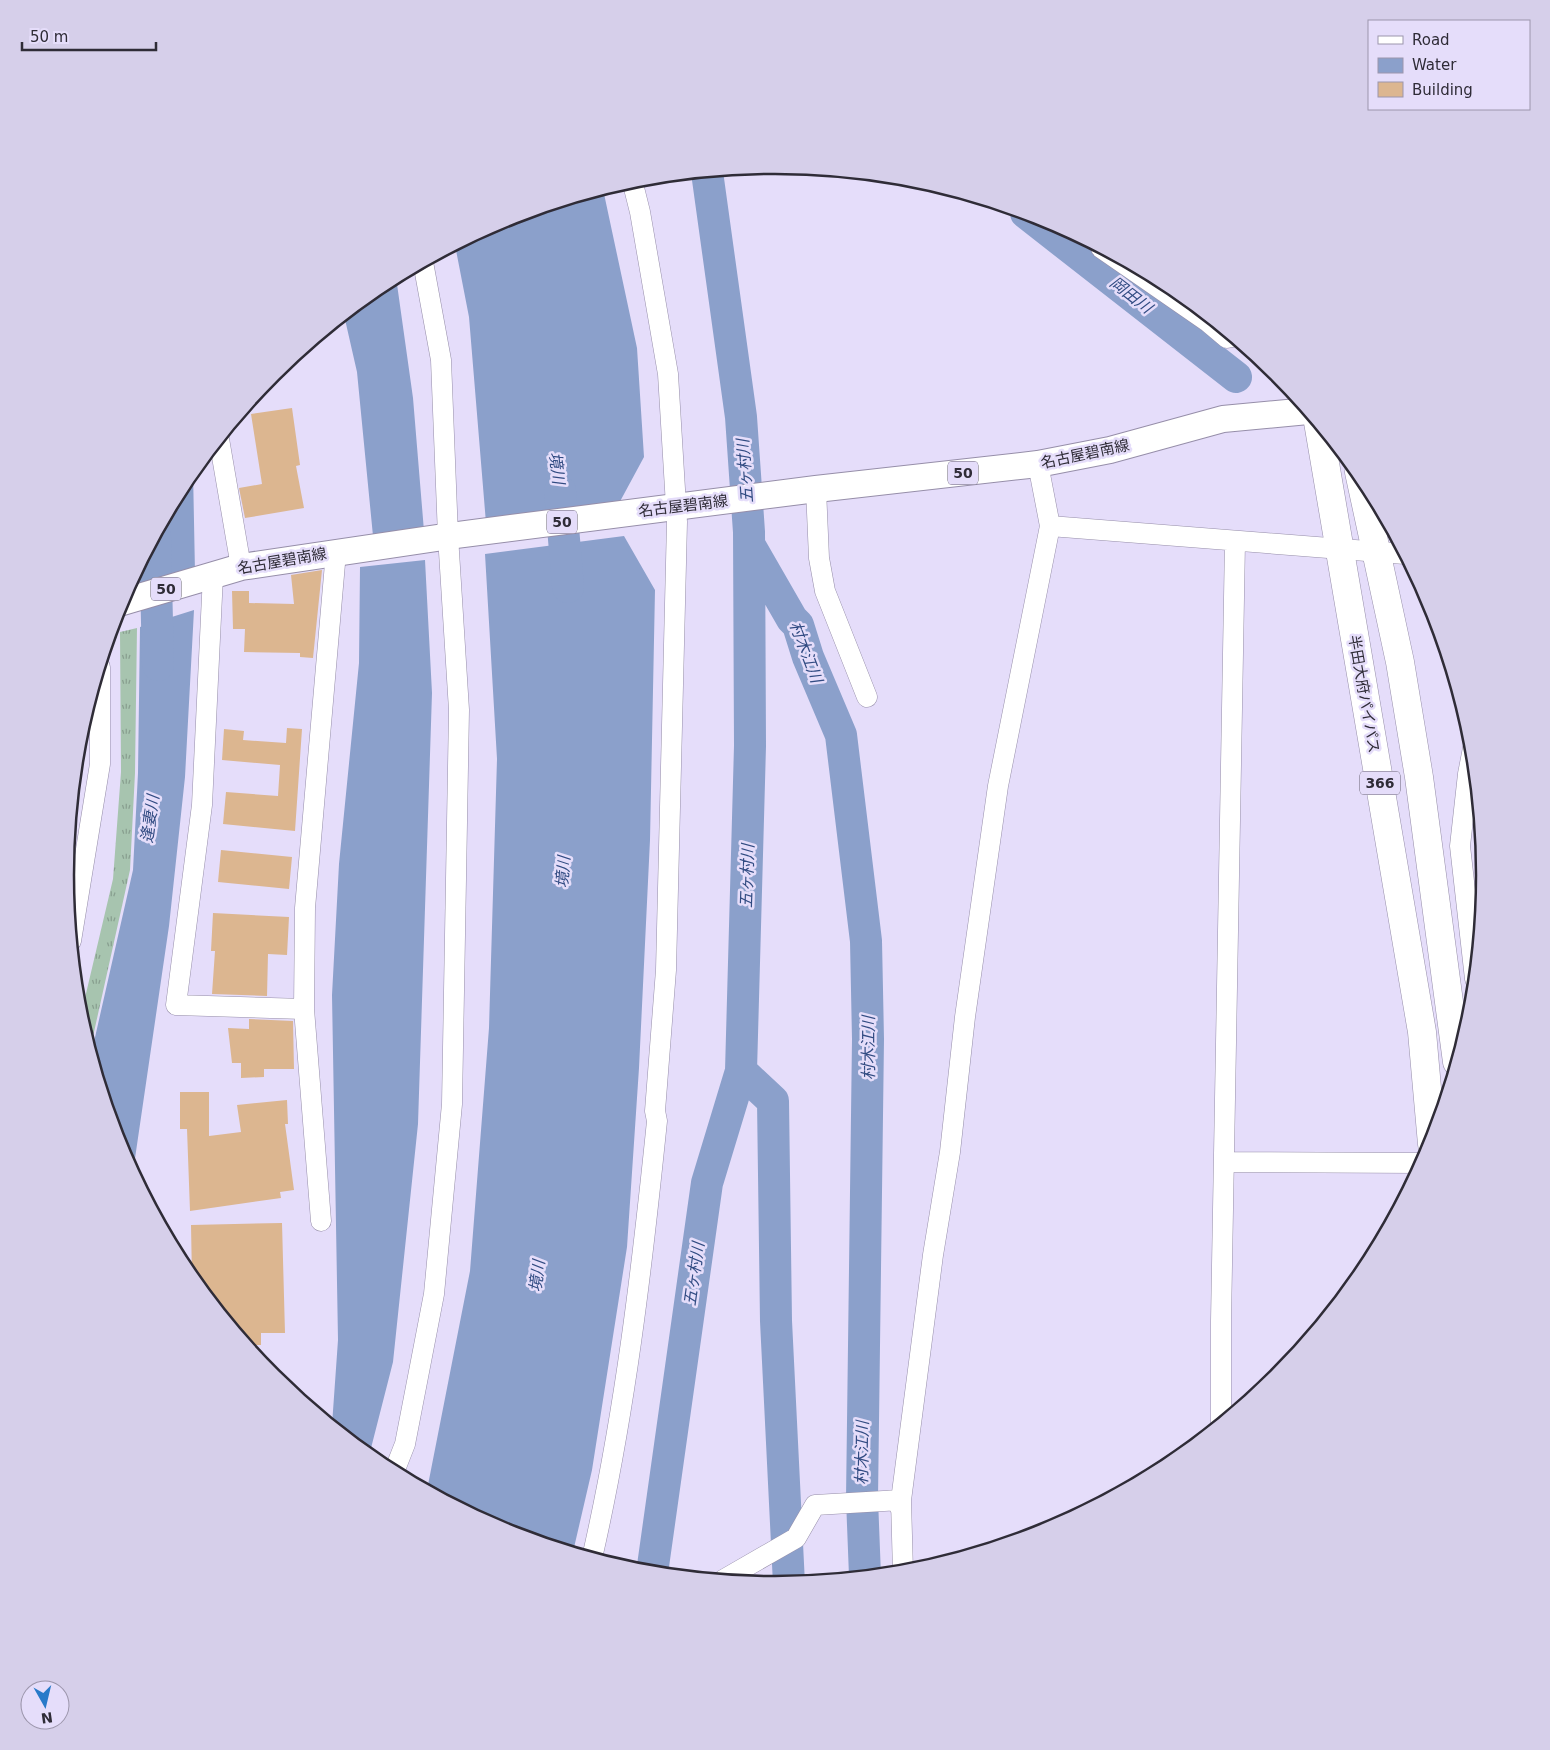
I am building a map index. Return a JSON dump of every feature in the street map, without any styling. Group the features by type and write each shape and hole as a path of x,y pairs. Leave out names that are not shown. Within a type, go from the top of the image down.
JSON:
{"highway":[{"name":"半田大府パイパス","path":"1320,435 1422,1032 1430,1124"},
{"name":"366","path":"1364,494 1400,662 1416,758 1455,1045"}],"main road":[{"name":"名古屋碧南線","path":"130,600 241,567 448,536 816,489 1038,464 1110,450 1223,419 1301,412"}],"street":[{"path":"593,1552 610,1478 630,1354 657,1121 655,1111 666,970 677,507 668,374 640,212 634,188"},
{"path":"397,1465 405,1444 434,1294 452,1104 459,710 448,536 441,360 424,268"},
{"path":"1162,290 1172,297"},
{"path":"220,446 241,567"},
{"path":"900,1508 932,1256 950,1152 965,1017 998,786 1050,526 1038,464"},
{"path":"816,489 819,558 825,591 867,697"},
{"path":"1050,526 1398,553"},
{"path":"1221,1415 1235,542"},
{"path":"321,1221 304,1009 305,908 341,552"},
{"path":"213,575 202,805 176,1005 304,1009"},
{"path":"75,922 100,764 100,687"},
{"path":"1470,782 1460,846 1472,951"},
{"path":"1224,1162 1414,1163"},
{"path":"732,1575 796,1538 814,1505 901,1500 903,1564"}],"green space":[{"path":"137,628 135,773 130,870 93,1036 85,998 113,879 121,772 120,632"}],"water":[{"path":"604,195 637,348 644,457 617,507 486,523 469,317 456,251 507,227 550,211"},
{"path":"397,285 413,398 424,531 373,536 357,372 345,321"},
{"path":"193,483 195,573 141,589 141,577 146,565"},
{"path":"624,536 655,590 650,840 639,1068 627,1247 592,1470 574,1546 507,1523 428,1484 470,1271 489,1028 497,759 485,554"},
{"path":"425,560 432,693 418,1124 393,1362 371,1448 332,1418 338,1340 332,995 339,864 359,663 360,567"},
{"path":"194,610 185,777 169,926 135,1160 111,1100 94,1041 133,870 138,773 140,627"}],"building":[{"path":"292,408 300,465 296,466 304,508 245,518 239,488 262,484 251,414"},
{"path":"322,570 313,658 300,657 300,653 244,652 245,629 233,629 232,591 249,591 249,603 294,604 291,575"},
{"path":"287,728 302,729 295,831 223,824 226,792 278,796 280,765 222,760 224,729 244,731 243,740 286,743"},
{"path":"221,850 292,857 289,889 218,882"},
{"path":"213,913 289,917 287,955 268,954 267,996 212,994 215,951 211,951"},
{"path":"249,1019 293,1021 294,1069 264,1069 264,1077 241,1078 241,1063 232,1063 228,1028 249,1029"},
{"path":"180,1092 209,1092 209,1136 241,1132 237,1105 287,1100 288,1124 285,1124 294,1190 280,1192 281,1198 190,1211 187,1129 180,1129"},
{"path":"282,1223 285,1333 261,1333 261,1345 255,1345 248,1337 192,1265 191,1225"}],"waterway":[{"name":"五ヶ村川","path":"653,1565 707,1183 741,1071 750,746 749,532 741,417 708,177"},
{"name":"岡田川","path":"1045,228 1236,377"},
{"name":"境川","path":"560,491 568,587"},
{"name":"村木江川","path":"750,546 792,619 798,625 808,657 841,735 866,941 868,1039 862,1499 865,1570"},
{"name":"逢妻川","path":"155,548 158,665"},
{"path":"741,1071 773,1101 776,1321 789,1576"}]}
